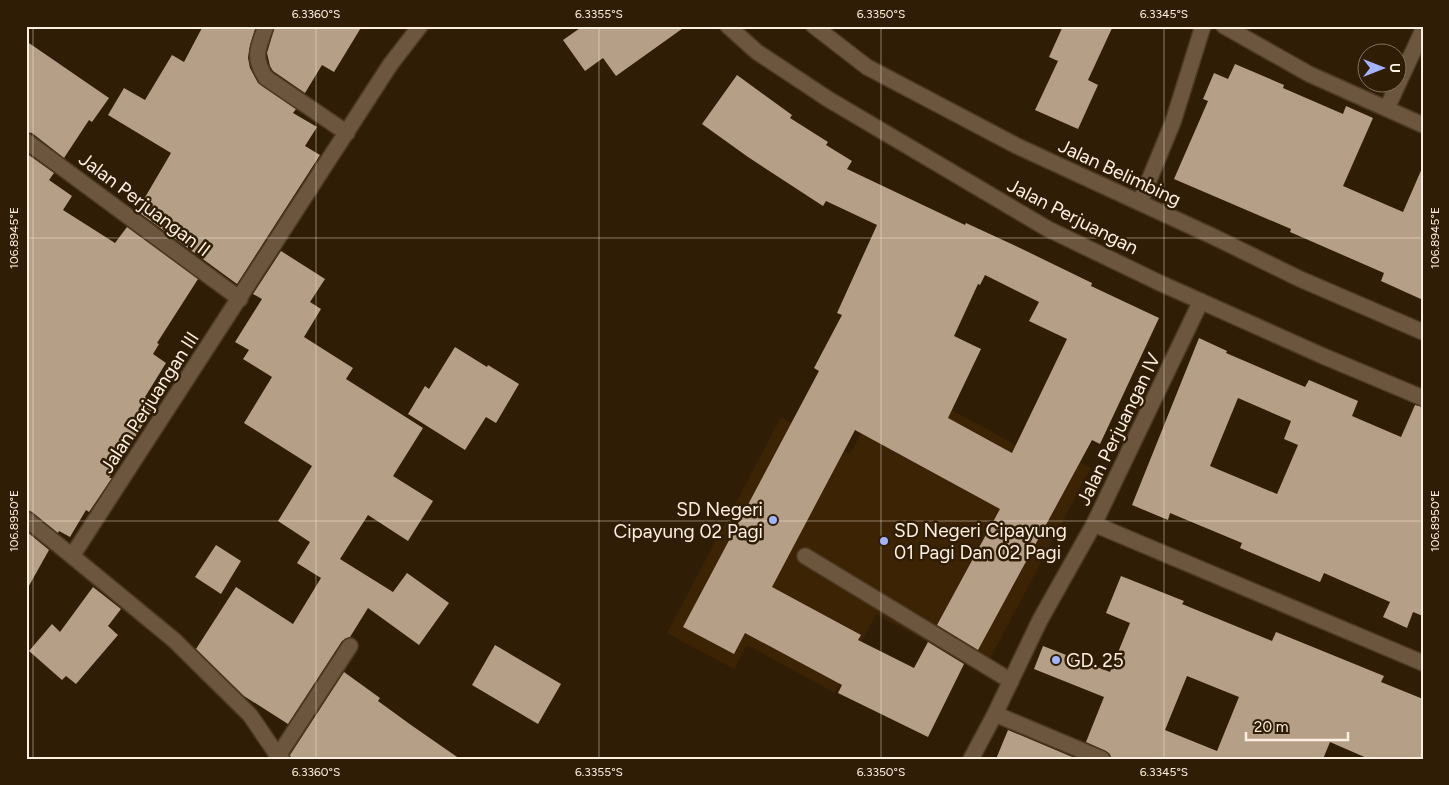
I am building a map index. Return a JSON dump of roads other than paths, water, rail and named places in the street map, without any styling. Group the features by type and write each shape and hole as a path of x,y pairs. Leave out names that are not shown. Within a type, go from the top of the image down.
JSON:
{"street":[{"path":"266,26 257,55 258,67 266,78 347,133"},
{"name":"Jalan Perjuangan III","path":"72,556 390,66 420,26"},
{"name":"Jalan Perjuangan","path":"728,26 757,52 790,75 973,186 1048,228 1201,301 1423,398"},
{"name":"Jalan Belimbing","path":"814,26 867,67 1017,146 1140,202 1300,279 1423,332"},
{"path":"1140,202 1174,122 1203,26"},
{"path":"1224,26 1309,74 1423,125"},
{"path":"1387,108 1423,30"},
{"name":"Jalan Perjuangan II","path":"26,141 240,299"},
{"name":"Jalan Perjuangan IV","path":"971,759 1040,620 1094,524 1201,301"},
{"path":"26,519 174,640 250,715 280,757 350,646"},
{"path":"1094,524 1423,663"},
{"path":"805,556 1011,681"},
{"path":"995,714 1102,759"}],"place":[{"name":"SD Negeri Cipayung 02 Pagi","path":"773,520"},
{"name":"SD Negeri Cipayung 01 Pagi Dan 02 Pagi","path":"884,541"},
{"name":"GD. 25","path":"1056,660"}]}
